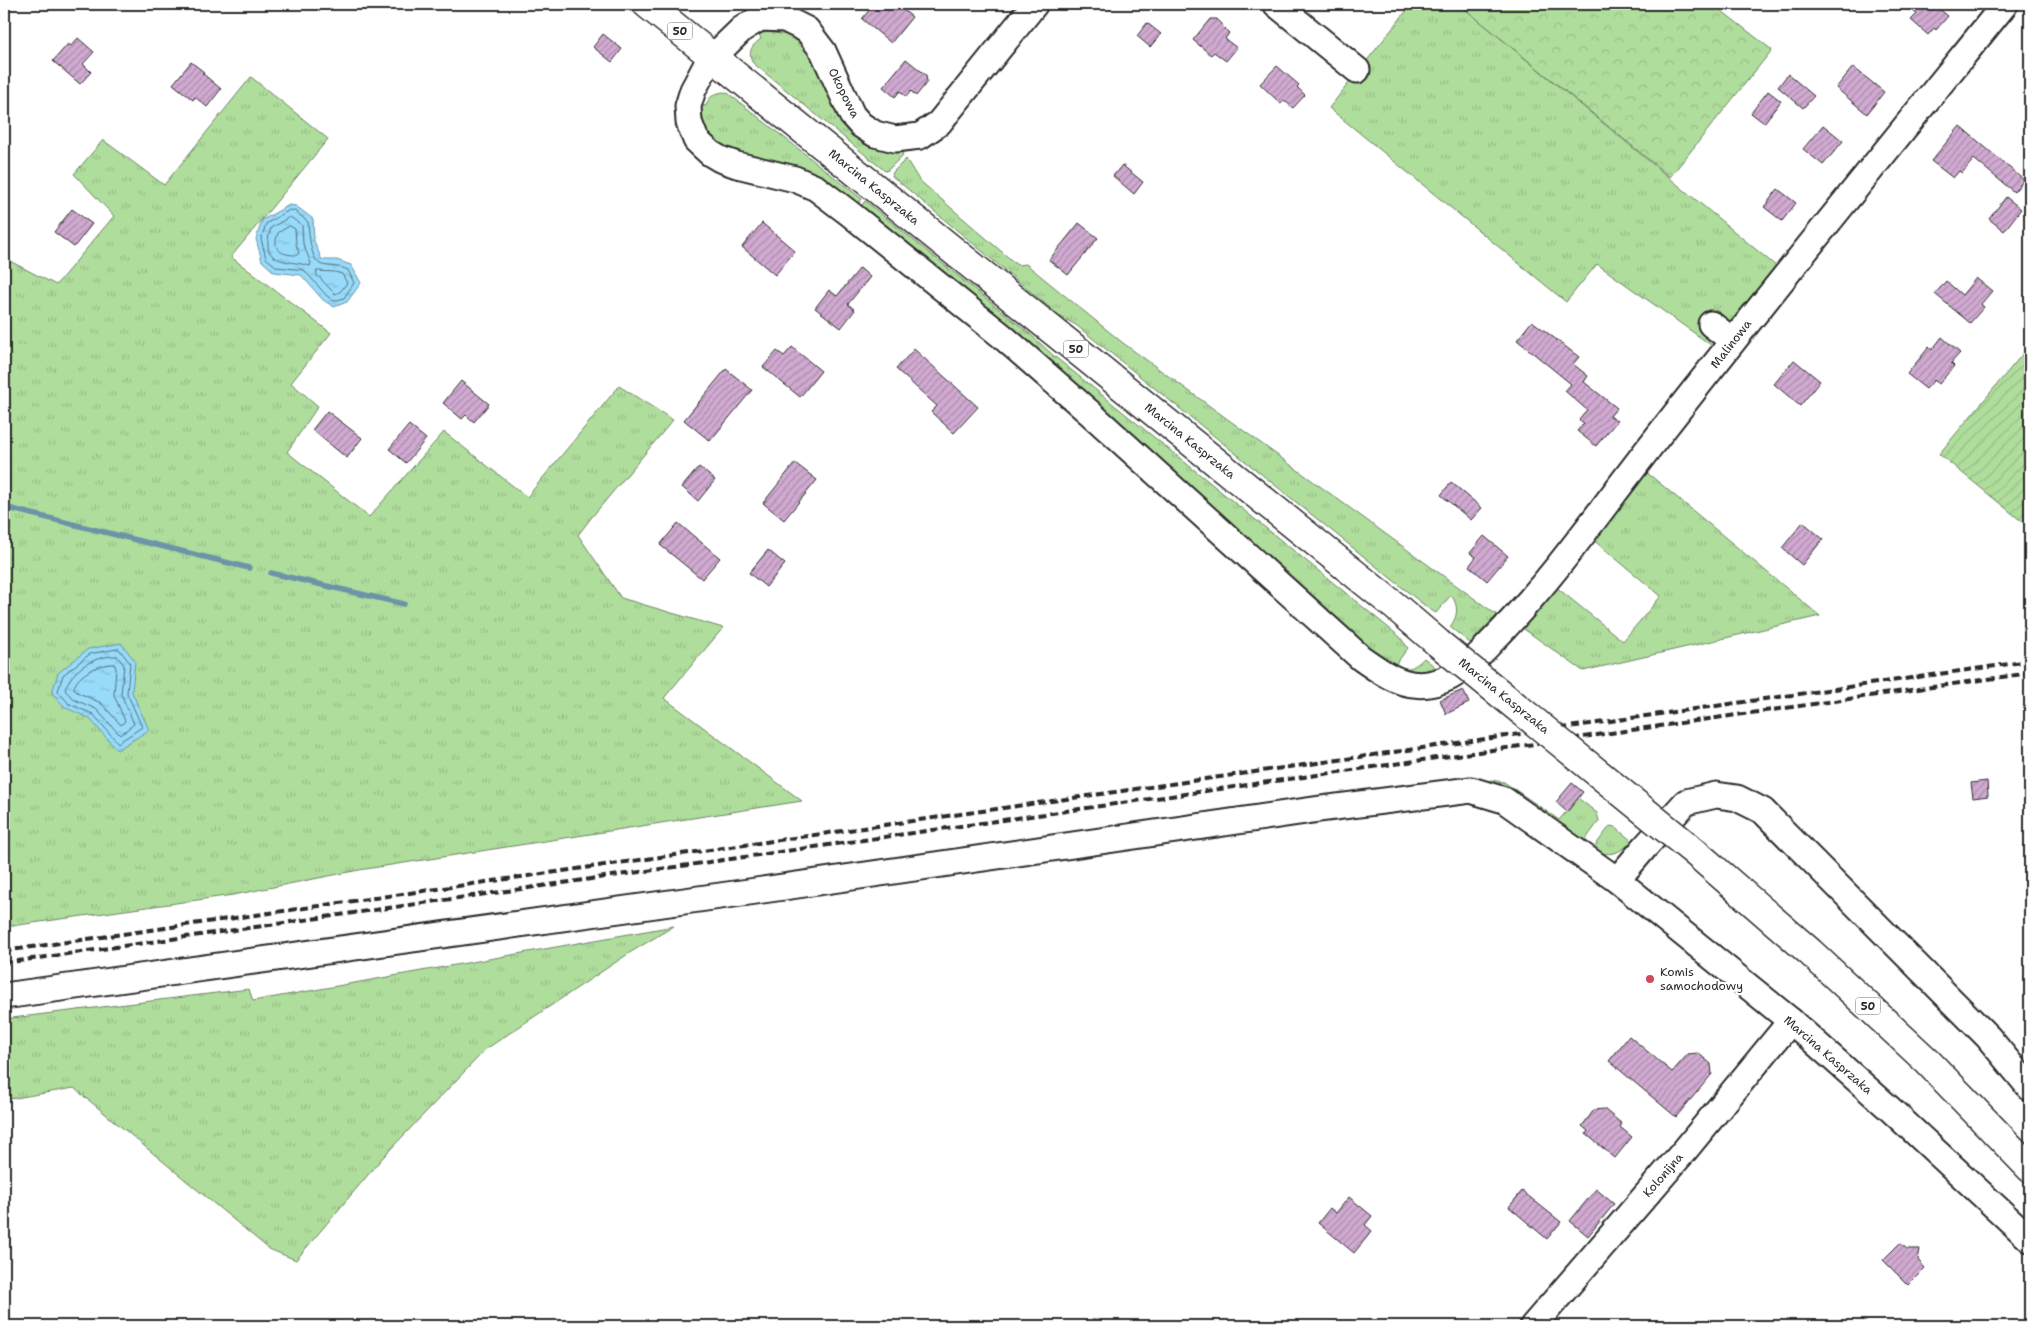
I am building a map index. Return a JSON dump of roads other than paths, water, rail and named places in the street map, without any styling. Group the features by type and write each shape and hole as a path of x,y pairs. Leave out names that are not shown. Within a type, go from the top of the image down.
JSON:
{"main road":[{"name":"Marcina Kasprzaka","path":"647,4 1396,606 1438,643 1696,853 1810,952 1921,1056 2030,1168"}],"street":[{"name":"Okopowa","path":"714,58 742,29 760,18 785,19 806,30 823,50 852,115 861,125 875,134 895,139 920,136 939,123 1035,4"},
{"path":"1276,4 1303,12 1357,70"},
{"name":"Malinowa","path":"1451,676 1470,664 1531,600 1733,341 2005,4"},
{"name":"Marcina Kasprzaka","path":"714,58 708,62 695,85 688,106 689,122 696,140 710,153 737,165 795,179 816,188 849,213 1020,352 1361,658 1399,682 1412,685 1440,681 1451,676"},
{"path":"1711,324 1733,341"},
{"name":"Marcina Kasprzaka","path":"4,996 756,891 1320,809 1471,790 1504,800 1617,880 1791,1021 1890,1109 2030,1239"},
{"path":"1617,880 1686,802 1716,795 1737,798 1763,811 1982,1030 2030,1088"},
{"name":"Kolonijna","path":"1533,1326 1685,1150 1791,1021"}],"water":[{"path":"289,205 296,206 313,219 314,241 322,260 337,260 351,265 361,283 347,302 334,307 323,300 301,275 274,272 262,261 256,239 262,220"},
{"path":"121,643 135,661 132,692 149,730 117,750 89,718 66,708 52,693 58,673 88,649"}],"waterway":[{"path":"4,507 249,568"},
{"path":"271,573 404,604"}],"railway":[{"path":"4,951 2030,661"},
{"path":"4,963 2030,673"}],"place":[{"name":"Komis samochodowy","path":"1650,979"}]}
